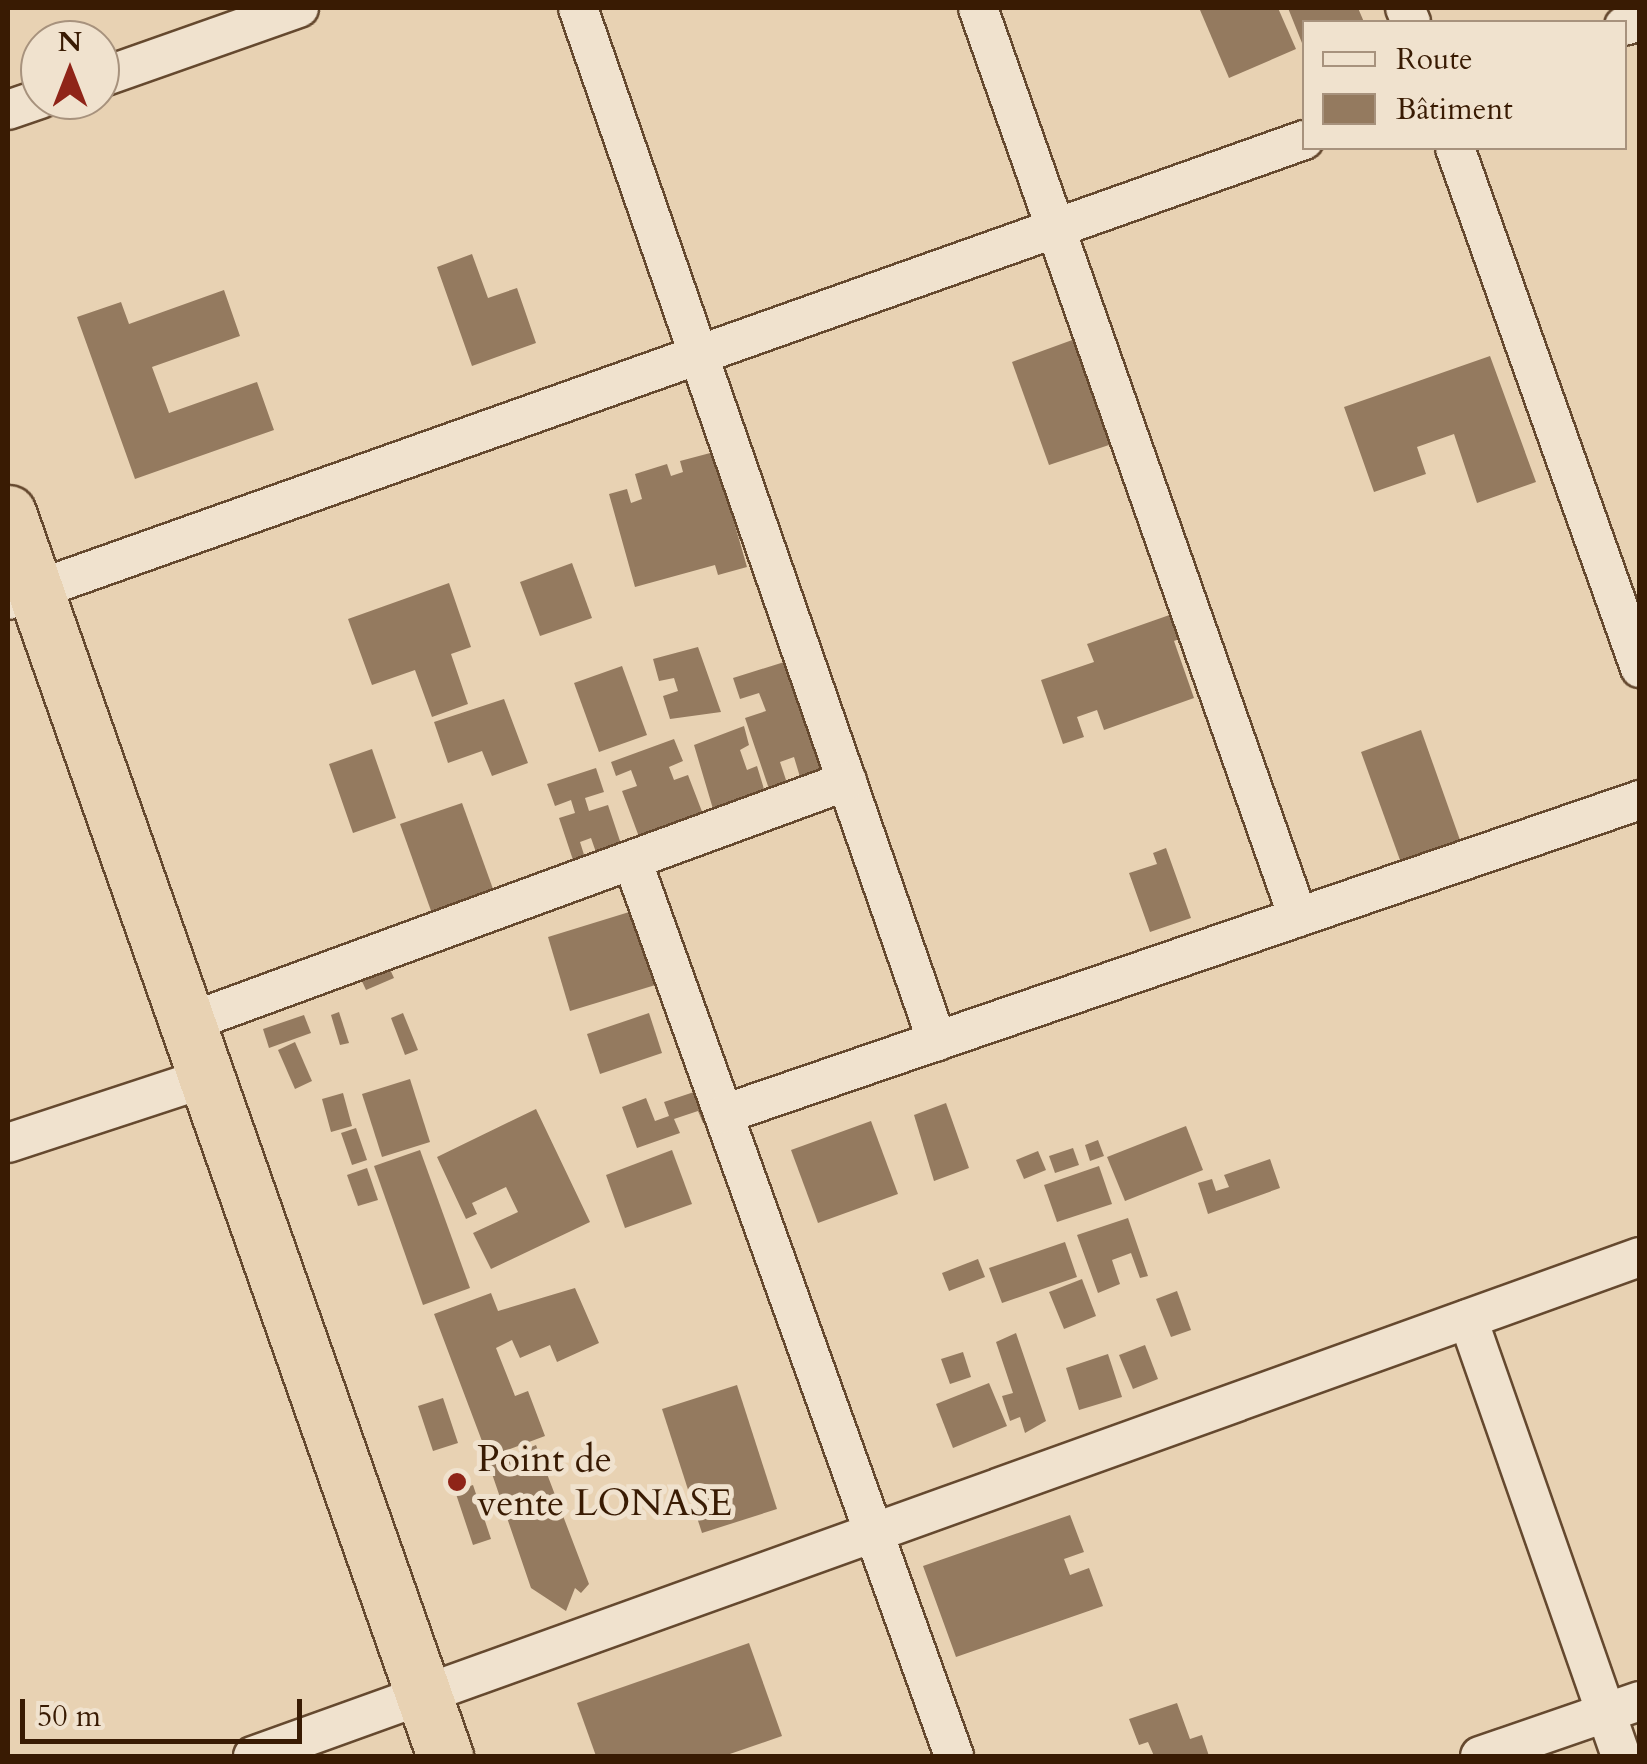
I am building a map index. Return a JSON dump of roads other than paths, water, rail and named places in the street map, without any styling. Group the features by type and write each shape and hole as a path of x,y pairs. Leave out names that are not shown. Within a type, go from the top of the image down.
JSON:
{"highway":[{"path":"8,513 21,595 187,1024 445,1756"}],"street":[{"path":"120,71 299,8"},
{"path":"578,8 937,1041"},
{"path":"978,8 1298,917"},
{"path":"21,595 1302,141"},
{"path":"1456,150 1640,668"},
{"path":"187,1024 847,781"},
{"path":"724,1114 1640,800"},
{"path":"632,860 954,1756"},
{"path":"8,1143 206,1078"},
{"path":"253,1756 1640,1257"},
{"path":"1468,1319 1623,1707 1622,1756"},
{"path":"1480,1756 1623,1707"}],"place":[{"name":"Point de vente LONASE","path":"457,1482"}]}
